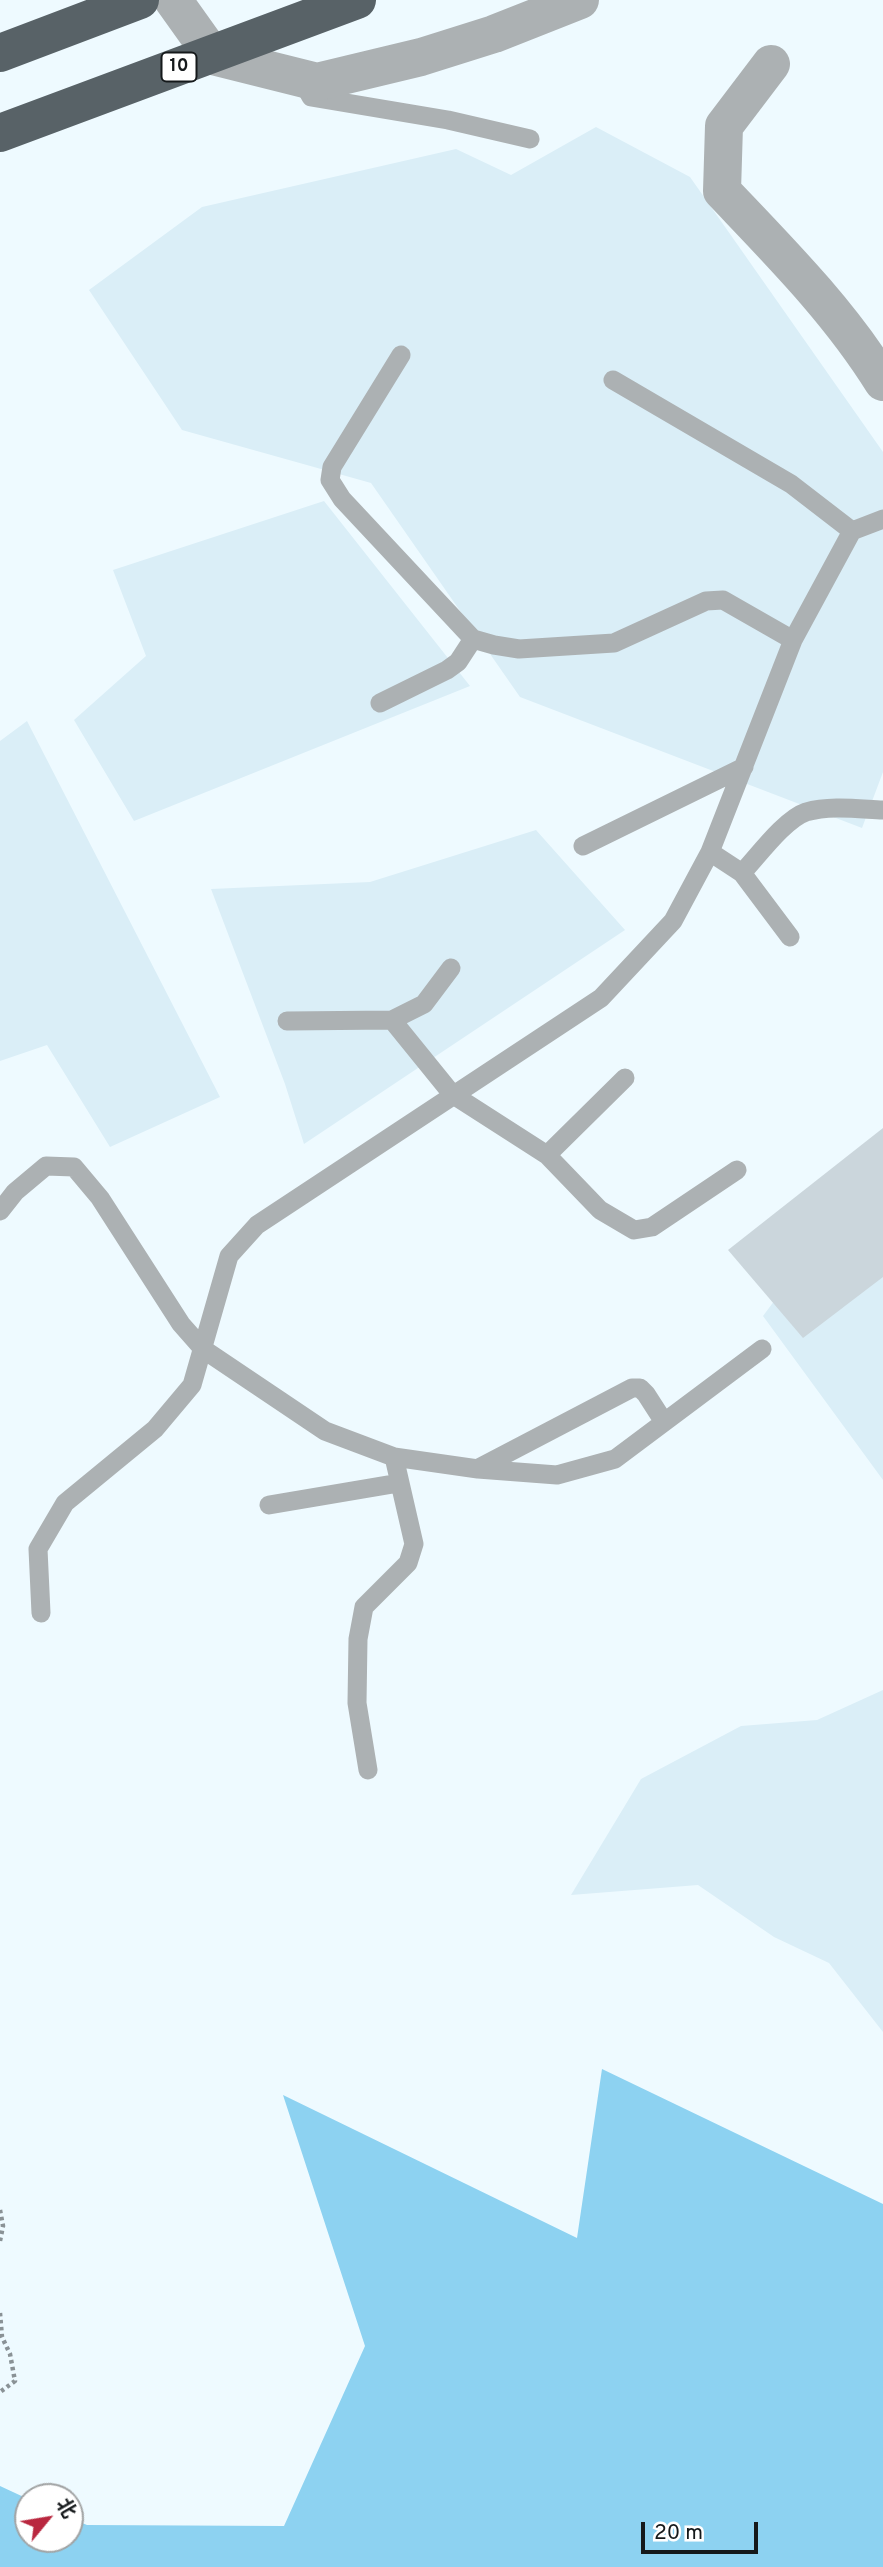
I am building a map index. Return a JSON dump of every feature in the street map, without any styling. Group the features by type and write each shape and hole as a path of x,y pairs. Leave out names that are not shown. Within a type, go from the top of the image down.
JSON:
{"highway":[{"path":"0,53 139,0"},
{"name":"10","path":"0,133 357,0"}],"street":[{"path":"173,0 213,56 317,82 421,57 494,34 580,0"},
{"path":"771,64 724,126 722,191 794,268 861,347 883,382"}],"lane":[{"path":"300,78 311,97 448,120 530,139"},
{"path":"401,355 332,467 330,480 342,499 473,639 519,649 614,643 706,601 723,600 793,640"},
{"path":"613,380 791,484 852,531"},
{"path":"41,1613 37,1549 65,1503 155,1429 192,1385 229,1256 257,1225 601,998 673,921 710,852 793,640 852,531 883,519"},
{"path":"380,703 447,670 458,662 473,639"},
{"path":"583,846 744,767"},
{"path":"742,873 787,824 804,813 826,809 883,810"},
{"path":"710,852 742,873 790,937"},
{"path":"286,1021 392,1020 424,1004 451,968"},
{"path":"392,1020 452,1094 547,1155 600,1210 634,1230 652,1227 737,1170"},
{"path":"547,1155 625,1078"},
{"path":"0,1211 15,1192 46,1166 74,1167 100,1198 181,1324 203,1349 325,1431 394,1457 557,1475 615,1459 762,1349"},
{"path":"478,1468 632,1388 640,1388 646,1394 664,1422"},
{"path":"368,1770 358,1703 358,1639 364,1607 408,1563 414,1544 394,1457"},
{"path":"269,1505 399,1483"}],"path":[{"path":"0,2210 3,2226 0,2241"},
{"path":"0,2313 2,2337 10,2354 15,2381 0,2392"}],"shaded area":[{"path":"596,127 690,177 883,452 883,772 862,828 520,697 371,483 182,430 89,290 202,207 456,149 511,175"},
{"path":"324,501 470,686 134,821 74,720 146,656 113,570"},
{"path":"27,721 220,1097 110,1147 47,1045 0,1061 0,741"},
{"path":"536,830 625,930 304,1144 285,1084 211,889 370,882"},
{"path":"883,1155 883,1480 763,1316"},
{"path":"883,1690 883,2032 829,1963 774,1937 698,1885 571,1895 641,1779 741,1726 817,1720"},
{"path":"602,2069 883,2204 883,2567 0,2567 0,2486 14,2492 14,2553 84,2553 84,2524 284,2526 365,2346 283,2095 577,2238"}],"building":[{"path":"883,1128 883,1277 803,1338 728,1250"}]}
